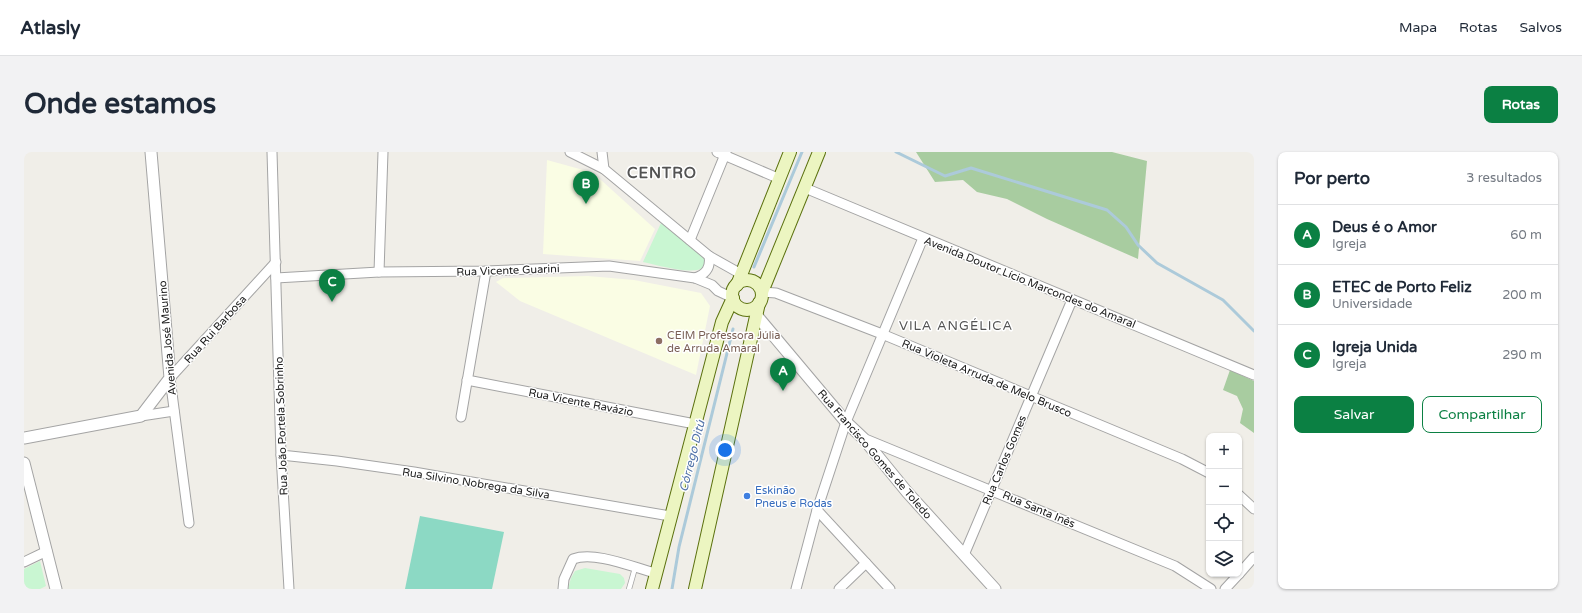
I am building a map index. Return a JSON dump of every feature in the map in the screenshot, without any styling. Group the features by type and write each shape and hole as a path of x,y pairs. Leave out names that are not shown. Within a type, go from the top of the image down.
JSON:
{"main road":[{"path":"739,279 742,281 752,281 760,287 761,298 754,308 744,310 736,305 733,298 733,292 790,152"},
{"path":"695,589 761,298 820,152"},
{"path":"652,589 655,572 722,322 733,298"}],"street":[{"name":"Avenida José Maurino","path":"151,152 170,378 189,523"},
{"name":"Rua João Portela Sobrinho","path":"272,152 281,455 289,589"},
{"path":"379,272 382,152"},
{"path":"570,152 581,154 604,169 739,279"},
{"path":"602,152 604,169"},
{"path":"690,240 723,153 780,179"},
{"name":"Avenida Doutor Lício Marcondes do Amaral","path":"806,188 1254,375"},
{"path":"796,589 818,510 846,422 923,238"},
{"path":"695,278 709,268 709,256"},
{"name":"Rua Rui Barbosa","path":"141,416 170,378 276,262"},
{"name":"Rua Vicente Guarini","path":"276,278 379,272 486,271 609,266 695,278 712,285 718,291 733,298"},
{"path":"461,417 486,271"},
{"name":"Rua Violeta Arruda de Melo Brusco","path":"761,298 776,293 882,334 1182,459 1206,471"},
{"name":"Rua Carlos Gomes","path":"964,555 1072,300"},
{"name":"Rua Francisco Gomes de Toledo","path":"757,316 846,422 863,438 907,492 993,588"},
{"name":"Rua Vicente Ravázio","path":"468,380 695,424"},
{"path":"24,438 174,411"},
{"name":"Rua Santa Inês","path":"863,438 992,489 1175,566 1211,589"},
{"name":"Rua Silvino Nobrega da Silva","path":"281,455 414,472 670,516"},
{"path":"24,462 47,551 55,589"},
{"path":"1242,498 1254,509"},
{"path":"818,510 890,589"},
{"path":"24,562 47,551"},
{"path":"563,589 564,579 573,559 580,556 594,556 635,568 655,572"},
{"path":"1242,571 1254,557"},
{"path":"839,589 866,563"},
{"path":"1226,589 1236,577"}],"lane":[{"path":"629,589 635,568"}],"shaded area":[{"path":"547,160 587,171 601,180 655,229 640,261 543,254"},
{"name":"CEIM Professora Júlia de Arruda Amaral","path":"588,276 634,280 701,293 710,306 696,375 520,301 496,282 503,278"}],"green space":[{"path":"916,152 1112,152 1147,161 1138,259 1047,219 1007,199 977,192 963,180 935,182"},
{"path":"661,223 703,257 705,260 705,267 684,270 643,262"},
{"path":"1230,370 1254,381 1254,433 1240,423 1243,409 1237,396 1223,390"},
{"path":"420,516 504,532 492,589 405,589"},
{"path":"40,561 46,586 40,589 24,589 24,569"},
{"path":"585,568 620,574 624,578 625,583 621,589 568,589 575,571"}],"waterway":[{"name":"Córrego Ditú","path":"754,267 802,152"},
{"path":"896,152 945,176 971,168 1107,210 1126,227 1138,245 1157,263 1223,300 1254,331"},
{"name":"Córrego Ditú","path":"672,589 679,547 733,329"}],"place":[{"name":"ETEC de Porto Feliz","path":"586,204"},
{"name":"Igreja Unida","path":"332,302"},
{"name":"CEIM Professora Júlia de Arruda Amaral","path":"659,341"},
{"name":"Deus é o Amor","path":"783,391"},
{"name":"Eskinão Pneus e Rodas","path":"747,496"}],"district":[{"name":"CENTRO","path":"662,173"},
{"name":"VILA ANGÉLICA","path":"956,325"}]}
